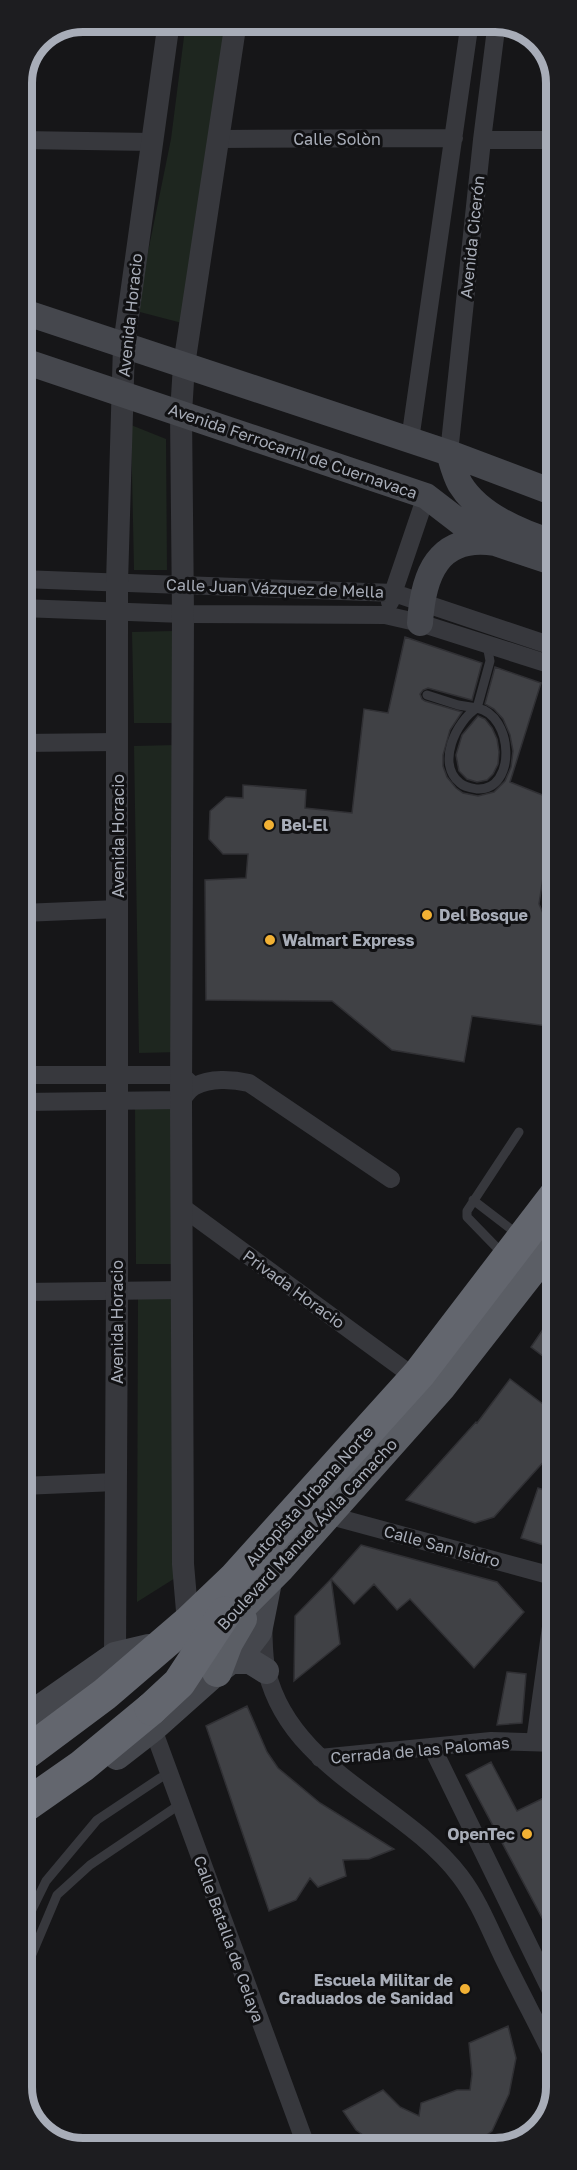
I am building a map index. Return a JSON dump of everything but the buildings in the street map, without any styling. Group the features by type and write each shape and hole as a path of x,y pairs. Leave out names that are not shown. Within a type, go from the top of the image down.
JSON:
{"highway":[{"path":"32,1736 149,1647 187,1611 344,1443 406,1371 546,1193"},
{"name":"Autopista Urbana Norte","path":"32,1748 114,1686 190,1621 234,1579 419,1374 546,1208"},
{"name":"Autopista Urbana Norte","path":"32,1771 119,1706 249,1590 420,1399 500,1303 546,1242"},
{"name":"Boulevard Manuel Ávila Camacho","path":"32,1782 122,1715 178,1668 274,1578 441,1387 546,1253"},
{"path":"224,1666 235,1630 274,1578"},
{"path":"32,1801 122,1734 179,1683 225,1613"}],"main road":[{"path":"32,315 449,453 546,490"},
{"name":"Avenida Ferrocarril de Cuernavaca","path":"32,364 426,496 465,526 495,543 546,560"},
{"path":"449,453 459,482 474,501 510,525 546,539"},
{"path":"421,612 430,571 445,554 464,544 485,541 495,543"},
{"name":"Boulevard Manuel Ávila Camacho","path":"32,1818 148,1733 252,1642 259,1632 274,1578"},
{"path":"32,1713 115,1655 149,1647"},
{"path":"224,1666 250,1661 266,1671"}],"street":[{"name":"Avenida Horacio","path":"115,1655 118,1101 117,583 124,345 167,32"},
{"path":"187,1611 183,1564 182,1207 185,1087 180,412 184,365 235,32"},
{"name":"Avenida Cicerón","path":"410,440 468,32"},
{"name":"Avenida Cicerón","path":"449,453 496,32"},
{"name":"Calle Solòn","path":"220,139 454,138"},
{"path":"32,140 152,142"},
{"path":"482,140 546,140"},
{"path":"385,615 426,496"},
{"name":"Calle Juan Vázquez de Mella","path":"32,579 394,593 421,612 487,645 546,656"},
{"name":"Calle Juan Vázquez de Mella","path":"32,609 183,614 385,615 421,612 493,626 546,653"},
{"path":"32,743 118,742"},
{"path":"32,913 118,909"},
{"path":"32,1075 118,1074 185,1087"},
{"path":"32,1102 118,1101 219,1080 235,1079 249,1083 391,1179"},
{"name":"Privada Horacio","path":"182,1207 406,1371"},
{"path":"32,1292 183,1290"},
{"path":"32,1486 116,1482"},
{"name":"Calle San Isidro","path":"327,1515 546,1574"},
{"path":"262,1620 266,1671 283,1711 299,1737 320,1758 435,1849 448,1862 473,1897 546,2042"},
{"path":"535,1742 546,1663"},
{"name":"Calle Batalla de Celaya","path":"148,1733 291,2138"},
{"name":"Cerrada de las Palomas","path":"320,1758 491,1741 546,1743"},
{"path":"432,1747 546,1981"},
{"name":"Calle Batalla de Celaya","path":"175,1807 303,2138"},
{"path":"502,1956 527,1944"},
{"path":"541,2032 546,2026"}],"lane":[{"path":"427,695 458,705 477,708 486,710 501,727 505,743 505,759 502,774 493,785 482,789 470,788 459,783 453,775 450,757 454,734 460,723 467,714 477,708 490,661 487,645 493,626"},
{"path":"508,1242 467,1217 467,1211 472,1200 519,1132"},
{"path":"472,1200 508,1242"},
{"path":"32,1910 46,1881 97,1820 164,1776"},
{"path":"32,1954 57,1895 90,1865 175,1807"}],"shaded area":[{"path":"185,32 228,32 182,323 136,311 171,139"},
{"path":"131,425 166,439 167,570 134,570"},
{"path":"172,631 175,723 134,723 132,632"},
{"path":"176,745 181,1052 139,1053 134,746"},
{"path":"176,1103 176,1264 136,1264 135,1104"},
{"path":"138,1297 182,1297 180,1575 137,1602"}],"place":[{"name":"Bel-El","path":"269,825"},
{"name":"Del Bosque","path":"427,915"},
{"name":"Walmart Express","path":"270,940"},
{"name":"OpenTec","path":"527,1834"},
{"name":"Escuela Militar de Graduados de Sanidad","path":"465,1989"}]}
